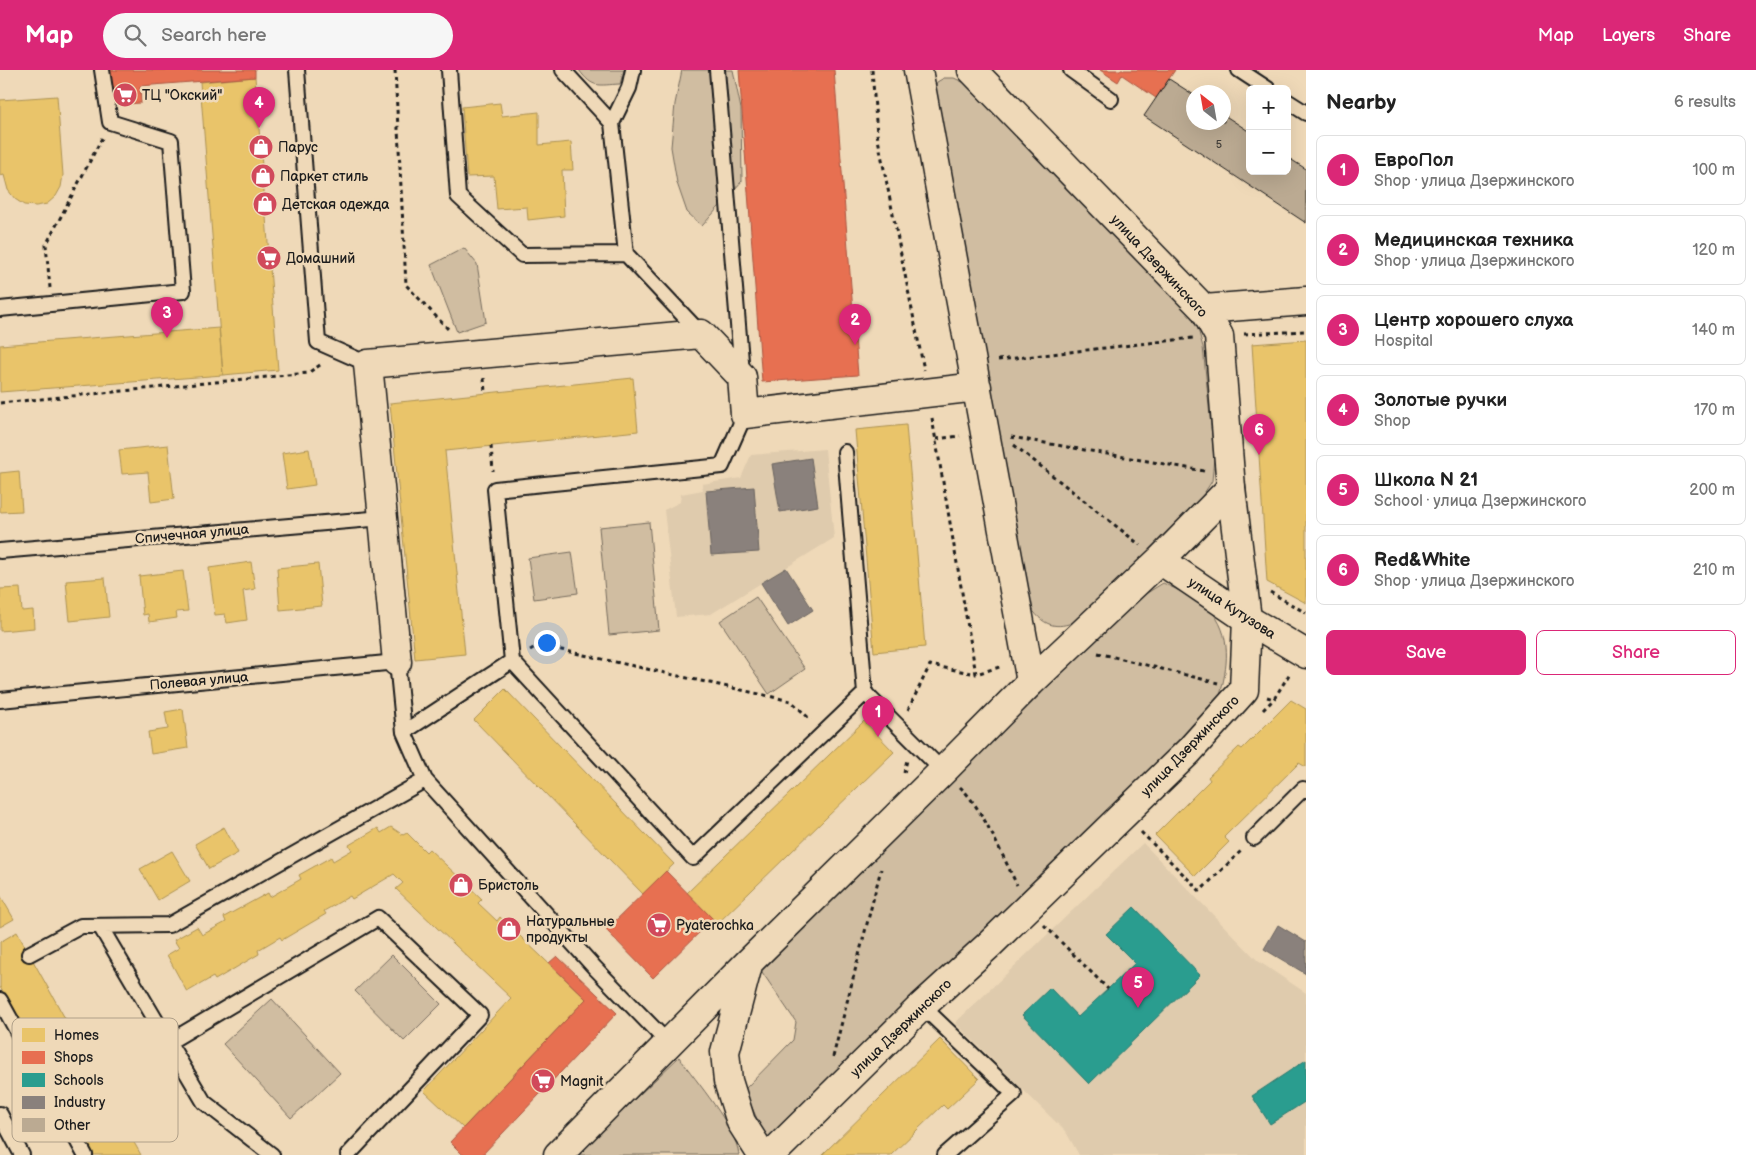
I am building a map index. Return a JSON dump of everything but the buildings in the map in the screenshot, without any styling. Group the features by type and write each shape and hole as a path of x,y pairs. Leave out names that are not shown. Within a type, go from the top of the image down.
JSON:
{"street":[{"path":"918,70 974,375 993,434 1031,682"},
{"name":"улица Дзержинского","path":"771,1155 922,1006 989,945 1189,751 1244,690 1247,619 1231,482 1218,336 1204,309 972,70"},
{"path":"1204,309 1306,301"},
{"path":"397,662 368,364 701,334 742,377 745,414 974,375"},
{"path":"558,1155 1031,682 1160,560 1231,482"},
{"name":"улица Кутузова","path":"1160,560 1247,619 1306,654"},
{"path":"748,963 725,1052 728,1081 741,1122 762,1155"}],"lane":[{"path":"0,309 183,291 171,141 110,122 102,70"},
{"path":"297,70 318,342 368,364"},
{"path":"449,70 458,196 522,255 626,254"},
{"path":"562,70 612,123"},
{"path":"633,70 629,88 612,123 626,254 701,334"},
{"path":"716,70 742,377"},
{"path":"1071,70 1111,99"},
{"path":"1239,70 1262,85"},
{"path":"1291,104 1306,113"},
{"path":"745,414 722,466 495,489 512,661 694,858 865,693"},
{"path":"845,452 865,693 943,771"},
{"name":"Спичечная улица","path":"0,551 383,518"},
{"path":"404,732 512,661"},
{"path":"397,662 404,732 425,780 595,968 669,1044"},
{"name":"Полевая улица","path":"0,700 397,662"},
{"path":"29,954 81,926 169,925 425,780"},
{"path":"1254,838 1303,788 1306,790"},
{"path":"178,1037 378,918 480,1016 348,1155"},
{"path":"100,926 155,1018"},
{"path":"0,1000 12,1022"},
{"path":"922,1006 1014,1094 945,1155"},
{"path":"178,1058 204,1102 272,1155"},
{"path":"0,1114 12,1136"},
{"path":"15,1142 22,1155"},
{"path":"78,1142 85,1155"}],"path":[{"path":"395,70 406,285 473,354"},
{"path":"52,304 46,245 110,122"},
{"path":"974,375 1218,336 1306,331"},
{"path":"0,403 308,373 341,351"},
{"path":"993,434 1160,560"},
{"path":"936,439 993,434 1231,482"},
{"path":"491,446 495,489"},
{"path":"512,661 539,645 791,701 824,733"},
{"path":"904,775 912,740 906,714 930,665 976,674"},
{"path":"943,771 973,802 993,836 1028,907 1108,989"},
{"path":"1139,830 1200,891 1254,838"},
{"path":"832,1059 882,868"}],"shaded area":[{"path":"579,70 624,70 620,84 601,85 592,83"},
{"path":"682,70 733,70 741,109 742,181 702,226 687,212 677,183 671,147 675,104"},
{"path":"944,78 954,78 965,83 1186,307 1196,322 1203,347 1214,457 1212,481 1201,498 1081,619 1066,625 1059,626 1047,623 1036,615 1031,608 933,93 937,82"},
{"path":"464,248 477,264 486,322 457,332 431,265"},
{"path":"825,449 834,538 711,614 676,617 664,510 680,502 681,494 703,490 702,484 741,478 751,455"},
{"path":"649,522 659,630 609,635 599,527"},
{"path":"572,552 578,593 534,599 528,558"},
{"path":"1163,583 1209,608 1220,624 1226,646 1226,657 1224,680 1218,703 772,1142 764,1134 744,1090 793,1040 796,1022 760,969 1128,605"},
{"path":"756,597 805,669 769,694 720,621"},
{"path":"1143,843 1258,961 1306,993 1306,1155 1079,1155 1066,1132 955,1023"},
{"path":"392,955 441,1004 404,1041 355,991"},
{"path":"272,999 340,1073 291,1118 223,1044"},
{"path":"679,1057 705,1091 731,1131 739,1155 576,1155"}],"place":[{"name":"ТЦ \"Окский\"","path":"125,95"},
{"name":"Золотые ручки","path":"259,128"},
{"name":"Парус","path":"261,147"},
{"name":"Паркет стиль","path":"263,176"},
{"name":"Детская одежда","path":"265,204"},
{"name":"Домашний","path":"269,258"},
{"name":"Центр хорошего слуха","path":"167,338"},
{"name":"Медицинская техника","path":"855,345"},
{"name":"Red&White","path":"1259,455"},
{"name":"ЕвроПол","path":"878,737"},
{"name":"Бристоль","path":"461,885"},
{"name":"Pyaterochka","path":"659,925"},
{"name":"Натуральные продукты","path":"509,929"},
{"name":"Школа N 21","path":"1138,1008"},
{"name":"Magnit","path":"543,1081"}]}
